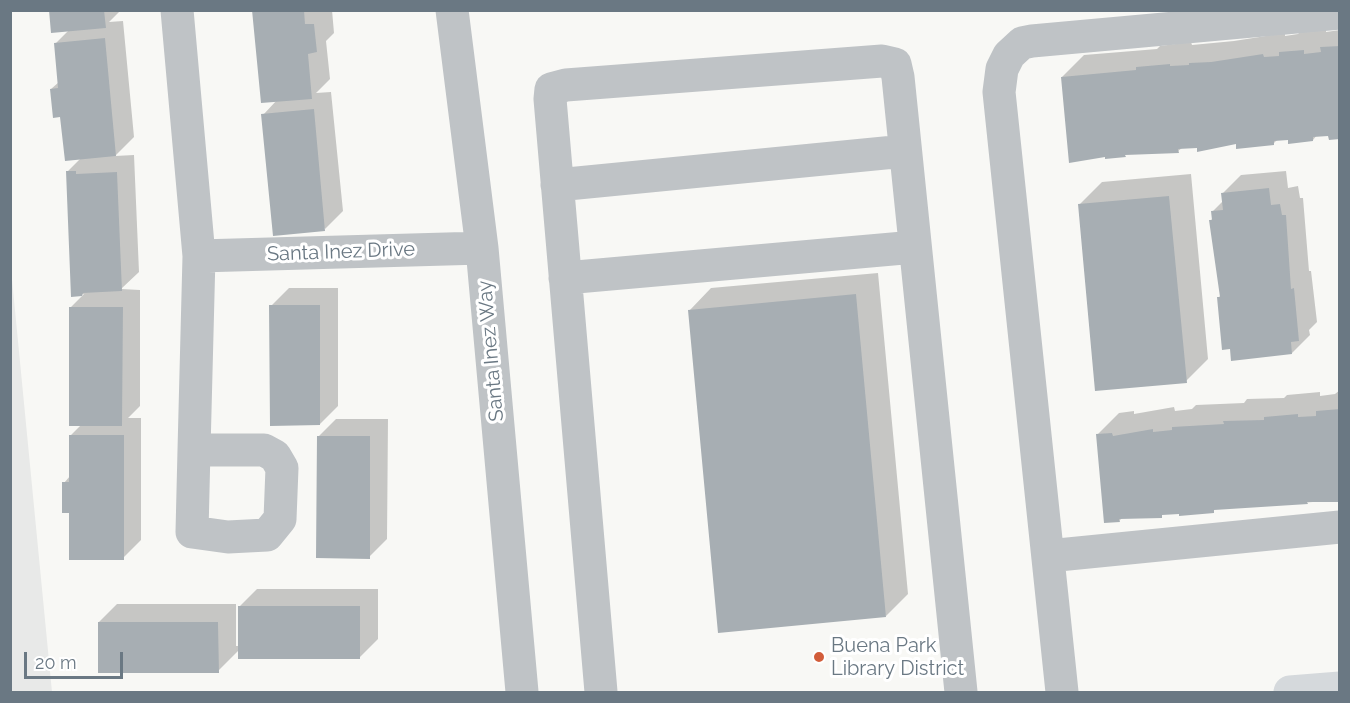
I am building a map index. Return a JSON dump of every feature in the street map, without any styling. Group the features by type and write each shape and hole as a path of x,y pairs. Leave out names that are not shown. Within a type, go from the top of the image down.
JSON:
{"main road":[{"path":"1290,693 1340,688"}],"street":[{"path":"177,10 199,256 194,450 192,532 228,537 267,535 280,519 282,468 275,456 264,450 194,450"},
{"name":"Santa Inez Way","path":"452,10 482,248 522,693"},
{"path":"1062,693 999,92 1002,69 1009,55 1022,43 1032,41 1340,13"},
{"path":"601,693 557,185 551,89 566,85 882,61 895,64 898,76 961,693"},
{"path":"557,185 905,152"},
{"path":"565,278 915,247"},
{"name":"Santa Inez Drive","path":"199,256 482,248"},
{"path":"1048,556 1340,527"}],"shaded area":[{"path":"11,269 52,692 11,692"}],"building":[{"path":"49,10 104,10 106,28 51,33"},
{"path":"252,10 304,10 305,24 314,24 317,52 308,54 312,99 261,103"},
{"path":"105,38 116,156 65,161 60,117 53,118 50,89 58,88 54,43"},
{"path":"1340,46 1340,139 1329,140 1328,136 1313,137 1313,141 1288,144 1288,140 1274,141 1274,145 1236,149 1236,144 1197,152 1197,148 1178,149 1179,153 1125,155 1126,157 1105,159 1105,157 1069,163 1061,77 1136,70 1136,67 1189,65 1189,63 1263,54 1264,57 1279,56 1279,52 1304,50 1304,54 1321,52 1320,47"},
{"path":"314,109 325,231 273,236 261,114"},
{"path":"66,171 76,171 76,174 117,172 122,291 83,293 82,296 71,297"},
{"path":"1269,188 1271,205 1280,204 1282,215 1286,215 1291,289 1294,288 1299,341 1291,342 1292,354 1231,361 1230,349 1222,350 1217,297 1220,297 1209,220 1212,220 1211,211 1223,210 1221,193"},
{"path":"1169,196 1187,383 1095,391 1078,204"},
{"path":"856,294 886,617 718,633 688,310"},
{"path":"269,305 320,305 320,425 270,426"},
{"path":"69,307 123,307 122,426 69,426"},
{"path":"1340,409 1340,502 1307,502 1308,504 1214,510 1214,513 1162,515 1162,518 1119,519 1120,522 1104,523 1096,434 1112,433 1113,436 1153,429 1153,432 1172,430 1172,427 1224,424 1223,421 1264,420 1264,417 1298,414 1298,417 1316,416 1316,411"},
{"path":"69,435 124,435 124,560 69,560 69,513 62,513 62,482 69,482"},
{"path":"317,436 370,436 370,559 316,558"},
{"path":"238,606 360,606 360,659 238,659"},
{"path":"98,622 218,622 219,673 98,673"}],"place":[{"name":"Buena Park Library District","path":"819,657"}]}
